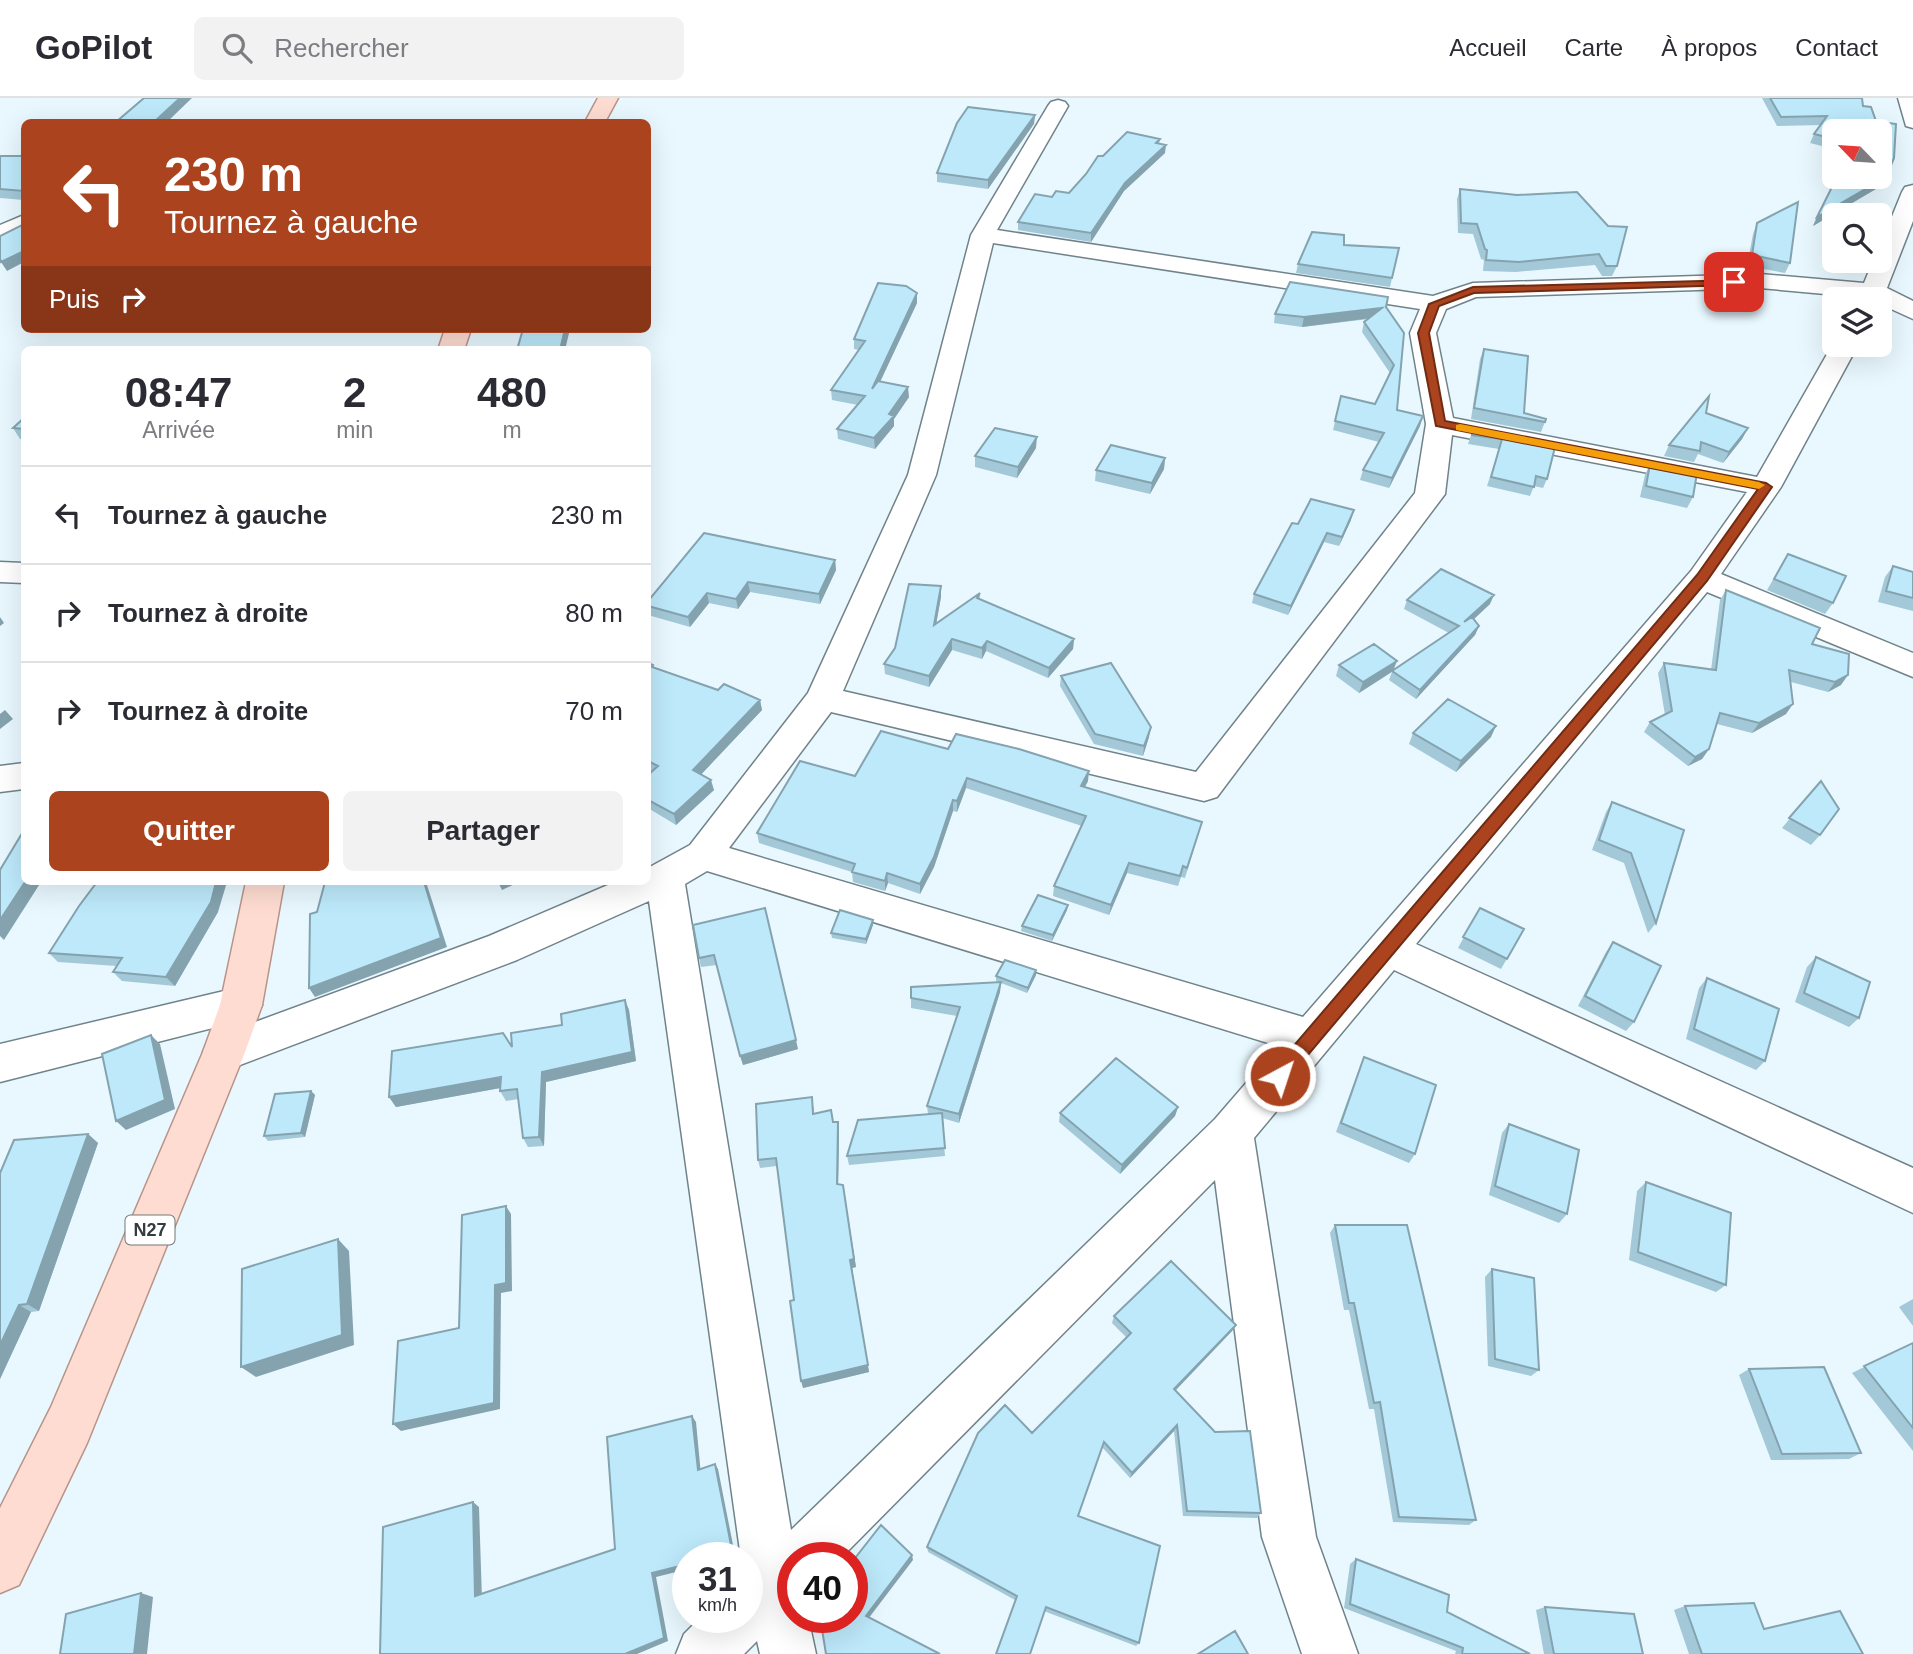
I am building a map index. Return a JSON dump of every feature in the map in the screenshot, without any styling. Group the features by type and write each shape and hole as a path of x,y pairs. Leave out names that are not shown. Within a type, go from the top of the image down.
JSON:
{"main road":[{"path":"597,119 608,98"},
{"name":"N27","path":"0,1566 69,1425 224,1052 241,1006 264,885"}],"street":[{"path":"1908,98 1913,122"},
{"path":"651,881 684,866 822,698 922,475 984,235 1058,106"},
{"path":"1882,287 1913,191"},
{"path":"0,213 21,213"},
{"path":"0,234 21,224"},
{"path":"984,235 1435,304 1473,290 1746,281 1836,287"},
{"path":"1892,297 1913,311"},
{"path":"822,698 1204,788 1430,494 1440,424 1423,333 1435,304"},
{"path":"704,1654 1231,1133 1702,578 1766,487 1838,357"},
{"path":"1440,424 1766,487"},
{"path":"0,572 21,573"},
{"path":"1702,578 1913,666"},
{"path":"0,779 21,776"},
{"path":"684,866 1312,1038"},
{"path":"684,866 771,1588 788,1654"},
{"path":"224,1052 503,948 642,885"},
{"path":"1387,949 1913,1191"},
{"path":"0,1063 241,1006"},
{"path":"1231,1133 1289,1537 1330,1654"}],"building":[{"path":"144,98 180,98 157,119 120,119"},
{"path":"1770,98 1862,98 1863,106 1871,107 1875,119 1825,119 1827,116 1781,117"},
{"path":"968,107 1035,115 988,180 937,173 957,123"},
{"path":"1822,123 1822,136 1814,134"},
{"path":"1892,123 1896,124 1892,163"},
{"path":"1127,132 1160,139 1156,143 1166,145 1125,183 1091,233 1018,222 1035,194 1052,197 1056,191 1069,193 1098,156 1103,156"},
{"path":"0,156 21,156 21,191 0,189"},
{"path":"1460,189 1517,195 1577,192 1608,226 1627,227 1617,266 1606,266 1599,254 1519,262 1486,260 1487,250 1477,224 1461,223"},
{"path":"1831,189 1865,189 1841,203 1824,203"},
{"path":"1798,202 1790,263 1752,255 1757,223"},
{"path":"21,226 21,252 1,262 0,236"},
{"path":"1312,232 1344,235 1344,245 1399,248 1392,278 1298,264"},
{"path":"1290,282 1388,297 1386,307 1404,333 1397,410 1423,416 1392,478 1363,470 1384,433 1335,421 1341,396 1375,404 1394,365 1364,322 1382,308 1304,317 1275,314"},
{"path":"878,283 906,286 917,293 872,389 878,381 908,387 889,414 894,416 874,438 837,429 865,396 831,390 865,341 854,339"},
{"path":"522,333 564,333 561,346 518,346"},
{"path":"1484,349 1528,356 1524,413 1546,419 1545,422 1474,408"},
{"path":"1709,396 1706,413 1748,428 1729,452 1701,442 1700,451 1669,445"},
{"path":"21,421 21,429 13,428"},
{"path":"995,428 1037,437 1018,467 975,456"},
{"path":"1472,432 1555,447 1547,479 1536,476 1534,487 1491,477 1502,439 1472,435"},
{"path":"1111,445 1165,458 1152,483 1096,470"},
{"path":"1650,464 1697,473 1693,497 1646,486"},
{"path":"1311,499 1354,510 1342,537 1327,533 1291,606 1254,594 1292,523 1298,524"},
{"path":"704,533 835,560 819,594 748,582 736,599 707,593 688,617 651,607 651,597"},
{"path":"1788,554 1846,576 1833,603 1774,579"},
{"path":"1893,566 1913,572 1913,598 1886,591"},
{"path":"1441,569 1494,595 1464,622 1472,617 1479,626 1420,690 1392,671 1459,626 1407,600"},
{"path":"909,584 941,586 934,625 980,593 977,598 1074,639 1049,668 987,641 982,648 952,639 929,676 884,664 895,648"},
{"path":"1726,590 1820,628 1812,644 1849,654 1848,675 1835,682 1789,670 1793,704 1759,723 1720,713 1709,749 1695,757 1650,722 1672,711 1664,663 1716,670"},
{"path":"1374,644 1397,661 1363,682 1339,665"},
{"path":"1111,663 1151,727 1144,746 1095,734 1061,676"},
{"path":"651,664 652,667 718,690 724,684 760,700 693,770 711,780 674,814 651,802 651,772 658,766 651,762"},
{"path":"1448,699 1496,726 1461,761 1413,733"},
{"path":"881,731 948,749 956,734 1019,749 1089,771 1081,786 1202,822 1187,868 1183,866 1180,876 1129,863 1111,905 1054,886 1086,816 967,778 957,801 953,800 934,857 920,884 887,873 885,881 852,872 855,864 757,833 800,761 855,776"},
{"path":"1821,781 1839,809 1820,835 1789,818"},
{"path":"1612,802 1684,830 1656,923 1631,853 1599,840"},
{"path":"21,835 23,885 0,920 0,870"},
{"path":"95,885 215,885 211,902 166,977 113,972 122,958 49,953"},
{"path":"324,885 425,885 441,938 309,988 310,914 317,912"},
{"path":"1038,895 1068,905 1053,935 1022,926"},
{"path":"765,908 796,1040 740,1056 714,955 699,958 693,925"},
{"path":"1480,908 1524,929 1507,959 1463,937"},
{"path":"840,910 873,920 866,939 831,933"},
{"path":"1613,942 1661,966 1634,1022 1585,996"},
{"path":"1816,957 1870,982 1859,1018 1804,993"},
{"path":"1005,960 1036,970 1028,988 996,976"},
{"path":"1707,978 1779,1009 1765,1061 1694,1029"},
{"path":"1001,982 959,1114 927,1106 960,1007 911,998 911,987"},
{"path":"625,1000 632,1052 542,1072 539,1137 523,1138 517,1089 500,1091 501,1077 389,1097 392,1051 503,1033 512,1047 511,1033 562,1025 561,1014"},
{"path":"151,1035 165,1100 116,1121 102,1054"},
{"path":"1364,1057 1436,1085 1415,1154 1341,1123"},
{"path":"1116,1058 1178,1107 1122,1165 1060,1113"},
{"path":"311,1091 301,1133 264,1136 275,1094"},
{"path":"812,1097 813,1114 831,1110 833,1122 838,1122 837,1184 843,1185 854,1259 850,1260 868,1365 801,1381 776,1158 758,1160 756,1104"},
{"path":"942,1113 945,1148 847,1156 858,1120"},
{"path":"1509,1124 1579,1150 1567,1214 1495,1186"},
{"path":"88,1134 27,1304 19,1305 0,1345 0,1173 14,1140"},
{"path":"1646,1182 1731,1213 1726,1285 1638,1252"},
{"path":"506,1206 506,1283 495,1285 494,1403 393,1424 398,1341 459,1328 462,1215"},
{"path":"1335,1225 1407,1225 1476,1520 1399,1517 1380,1402 1374,1403 1354,1303 1349,1303"},
{"path":"338,1239 342,1335 241,1367 242,1269"},
{"path":"1171,1261 1236,1325 1174,1389 1215,1432 1250,1431 1261,1513 1187,1511 1177,1425 1132,1473 1104,1442 1078,1516 1160,1546 1139,1643 1046,1607 1030,1654 996,1654 1017,1596 927,1547 978,1433 1005,1405 1032,1433 1131,1333 1114,1316"},
{"path":"1492,1269 1534,1278 1539,1370 1495,1359"},
{"path":"1913,1343 1913,1428 1864,1366"},
{"path":"1824,1367 1861,1453 1782,1454 1749,1369"},
{"path":"692,1416 698,1470 715,1464 730,1542 672,1542 672,1568 652,1573 664,1638 625,1654 380,1654 383,1527 473,1502 475,1596 615,1549 607,1437"},
{"path":"881,1525 912,1555 868,1613 868,1542"},
{"path":"1356,1559 1449,1595 1447,1612 1530,1654 1462,1654 1463,1648 1350,1604"},
{"path":"141,1593 134,1654 60,1654 66,1614"},
{"path":"1754,1603 1764,1629 1840,1611 1863,1654 1702,1654 1685,1606"},
{"path":"1545,1607 1634,1614 1643,1654 1554,1654"},
{"path":"868,1617 940,1654 826,1654 823,1633 868,1633"},
{"path":"1235,1631 1248,1654 1198,1654"}],"slow traffic":[{"path":"1460,428 1759,485"}],"route":[{"path":"1280,1076 1702,578 1766,487 1440,424 1423,333 1435,304 1473,290 1734,282"}]}
